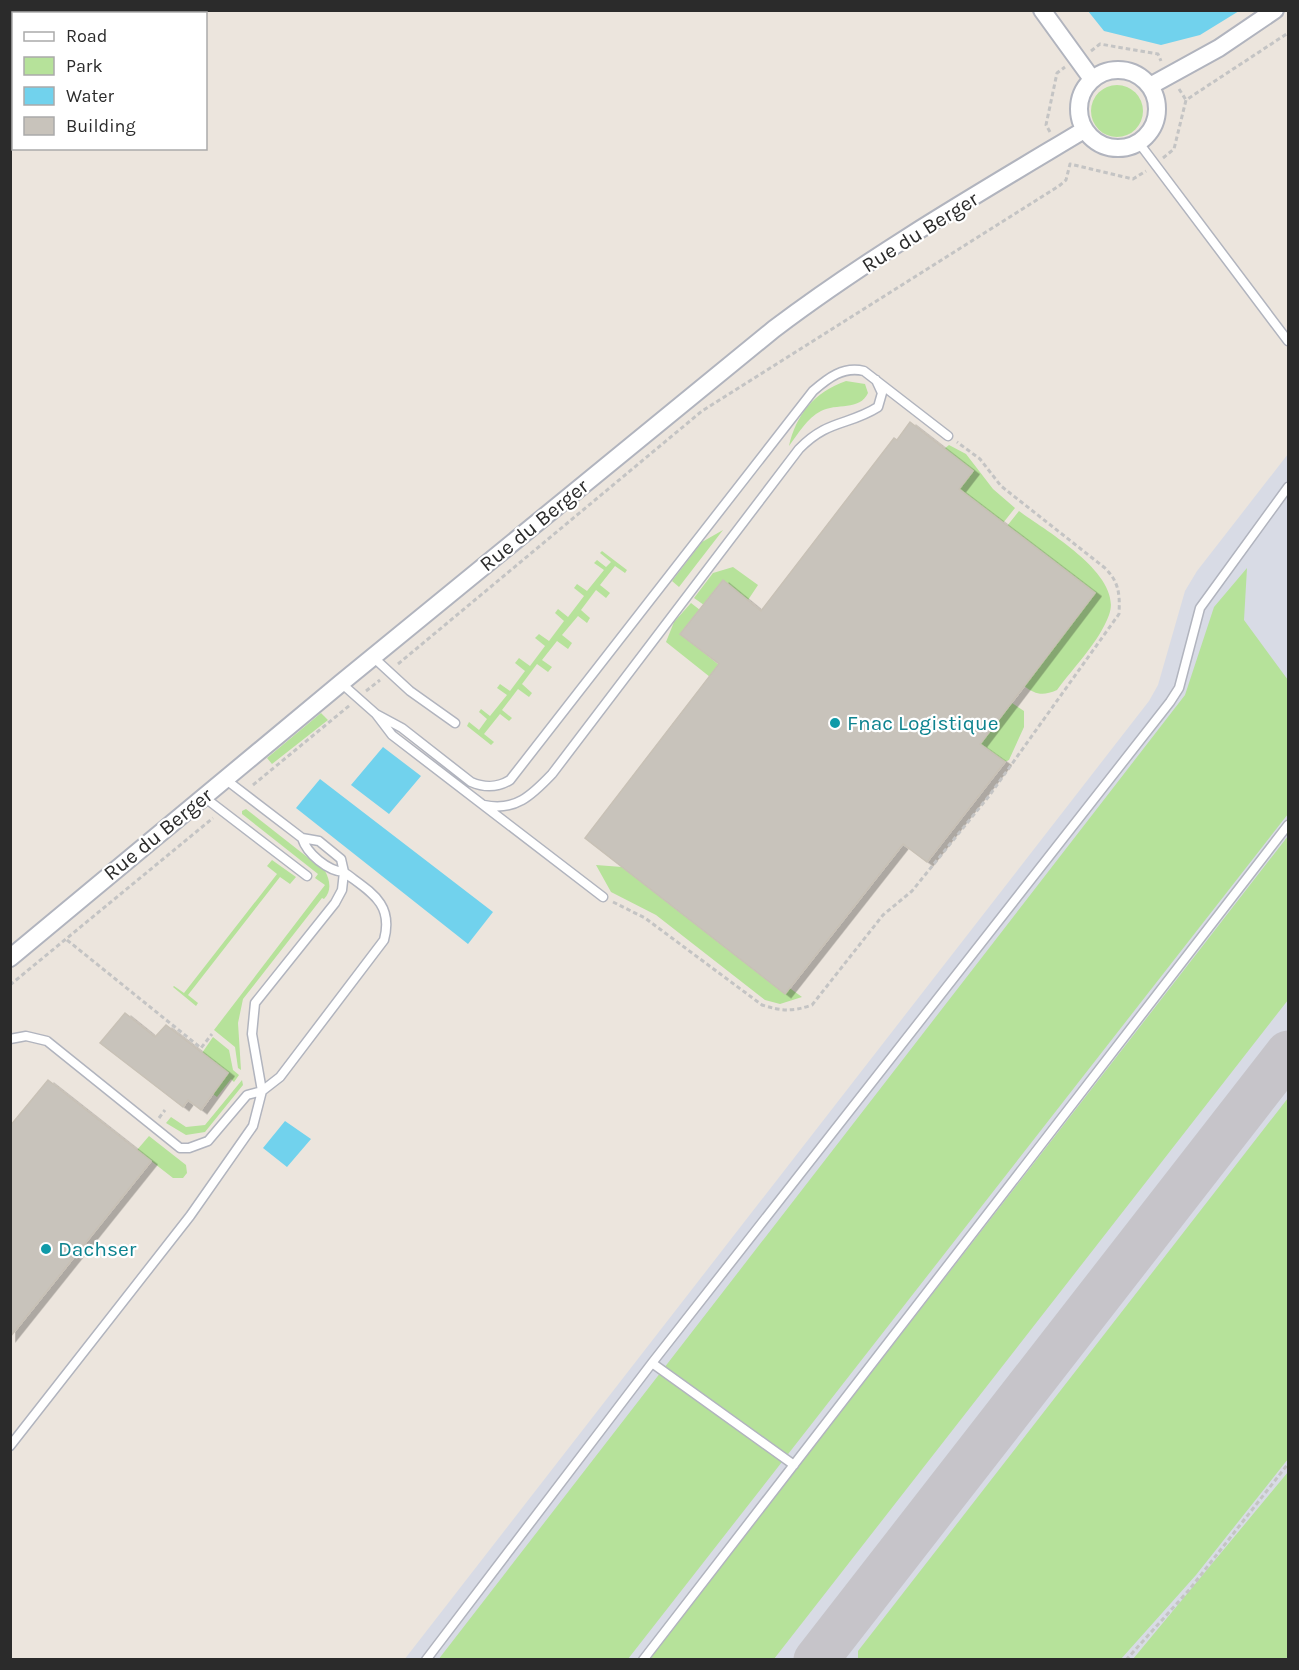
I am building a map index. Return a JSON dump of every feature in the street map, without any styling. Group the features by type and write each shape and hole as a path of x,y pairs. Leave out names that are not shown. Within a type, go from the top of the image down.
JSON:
{"street":[{"path":"1042,10 1092,79"},
{"path":"1150,86 1220,48 1275,10"},
{"path":"1117,70 1137,75 1150,86 1156,98 1157,119 1147,137 1139,143 1119,149 1109,148 1091,138 1084,130 1078,111 1080,100 1092,79 1117,70"},
{"name":"Rue du Berger","path":"10,958 341,683 809,302 1084,130"}],"lane":[{"path":"1139,143 1153,165 1288,341"},
{"path":"341,683 356,699 376,714 402,728 471,782 495,786 510,780 813,391 825,381 849,369 864,371 948,436"},
{"path":"484,805 503,808 524,801 552,774 800,449 812,436 831,425 868,414 878,407 882,393 874,377"},
{"path":"426,1659 652,1363 1170,702 1179,688 1200,608 1288,488"},
{"path":"373,657 410,691 455,723"},
{"path":"376,714 392,735 603,897"},
{"path":"10,1446 190,1216 253,1126 262,1091 252,1034 255,1003 335,903 342,890 344,872 341,859 319,841 302,838 225,779"},
{"path":"204,797 307,876"},
{"path":"643,1659 1288,825"},
{"path":"10,1039 26,1036 46,1041 180,1148 189,1149 208,1141 247,1095 262,1091 280,1077 384,940 387,927 378,897 344,872 335,872 328,867 305,848 302,838"},
{"path":"652,1363 794,1465"}],"path":[{"path":"274,767 702,411 1059,186 1066,180 1070,164 1133,179 1174,149 1186,100 1288,33"},
{"path":"603,897 645,918 762,1005 784,1012 797,1010 812,1005 882,915 912,891 989,796 1119,614 1120,594 1115,579 1105,568 1001,486 980,459 948,436"},
{"path":"10,985 197,831"},
{"path":"66,940 201,1048 212,1034"},
{"path":"1126,1659 1189,1590 1288,1464"}],"shaded area":[{"path":"1288,454 1288,1659 404,1660 1149,701 1158,685 1185,591 1197,571"}],"green space":[{"path":"1117,85 1127,87 1135,93 1141,101 1143,111 1141,121 1135,129 1127,135 1117,137 1107,135 1099,129 1093,121 1091,111 1093,101 1099,93 1107,87"},
{"path":"846,381 865,384 868,393 864,399 816,414 789,446 796,424 808,406 825,391"},
{"path":"949,445 966,454 993,489 1015,508 1003,523 959,489 973,471 944,449"},
{"path":"1019,511 1080,556 1105,585 1111,600 1105,625 1093,645 1057,690 1048,693 1036,693 1024,686 1094,593 1007,526"},
{"path":"723,530 679,587 672,581 702,542"},
{"path":"602,551 627,570 625,573 615,566 600,585 610,593 606,598 596,590 581,610 590,618 587,623 578,616 562,635 572,643 568,649 557,641 542,660 552,667 548,672 537,664 522,684 532,693 529,697 518,689 502,710 512,718 509,721 500,714 484,734 494,742 491,745 467,726 469,722 479,730 487,719 479,712 481,709 490,716 507,695 497,688 500,684 510,691 525,671 515,663 519,658 530,666 545,646 535,638 539,634 549,641 564,621 555,613 558,609 568,617 584,596 574,588 577,584 587,591 604,570 594,563 597,560 606,567 611,562 600,553"},
{"path":"733,567 758,585 748,600 723,581 704,605 694,598 713,573"},
{"path":"1247,568 1244,620 1288,680 1288,814 628,1659 438,1660 1185,695 1214,607"},
{"path":"691,603 700,610 681,634 719,665 710,677 666,642 674,622"},
{"path":"1012,703 1024,711 1024,727 1009,760 1005,762 980,744"},
{"path":"321,713 328,720 272,764 267,758"},
{"path":"246,809 325,871 329,885 327,896 322,898 243,999 238,1023 241,1070 238,1068 235,1047 214,1030 325,885 315,878 318,874 242,814 242,811"},
{"path":"1288,836 1288,1000 774,1659 649,1659"},
{"path":"272,860 296,877 290,884 280,877 188,995 198,1003 196,1006 173,987 184,993 277,874 267,866"},
{"path":"596,865 622,867 802,997 780,1004 765,1000 656,915 611,892"},
{"path":"213,1037 229,1050 233,1070 239,1075 234,1082 231,1079 217,1097 213,1094 228,1073 202,1053"},
{"path":"242,1080 243,1085 205,1132 186,1135 166,1123 171,1117 186,1127 205,1125"},
{"path":"1288,1098 1288,1459 1196,1575 1121,1659 858,1659 858,1651"},
{"path":"149,1136 186,1165 187,1173 183,1178 173,1178 137,1150"},
{"path":"1288,1472 1288,1659 1133,1659"}],"water":[{"path":"1088,11 1239,11 1200,35 1161,45 1104,31"},
{"path":"383,747 421,776 389,814 351,785"},
{"path":"320,779 493,912 468,944 296,808"},
{"path":"285,1121 311,1139 287,1167 263,1148"}],"building":[{"name":"Fnac Logistique","path":"910,422 973,471 959,489 1095,593 980,744 1005,762 927,862 903,844 785,994 585,838 719,664 680,634 723,580 761,611 894,438 897,440"},
{"path":"125,1013 155,1037 166,1025 228,1073 201,1110 188,1100 183,1107 100,1043"},
{"name":"Dachser","path":"48,1080 151,1161 10,1337 10,1126"}],"taxiway":[{"path":"816,1660 1288,1053"}],"place":[{"name":"Fnac Logistique","path":"835,723"},
{"name":"Dachser","path":"46,1249"}]}
